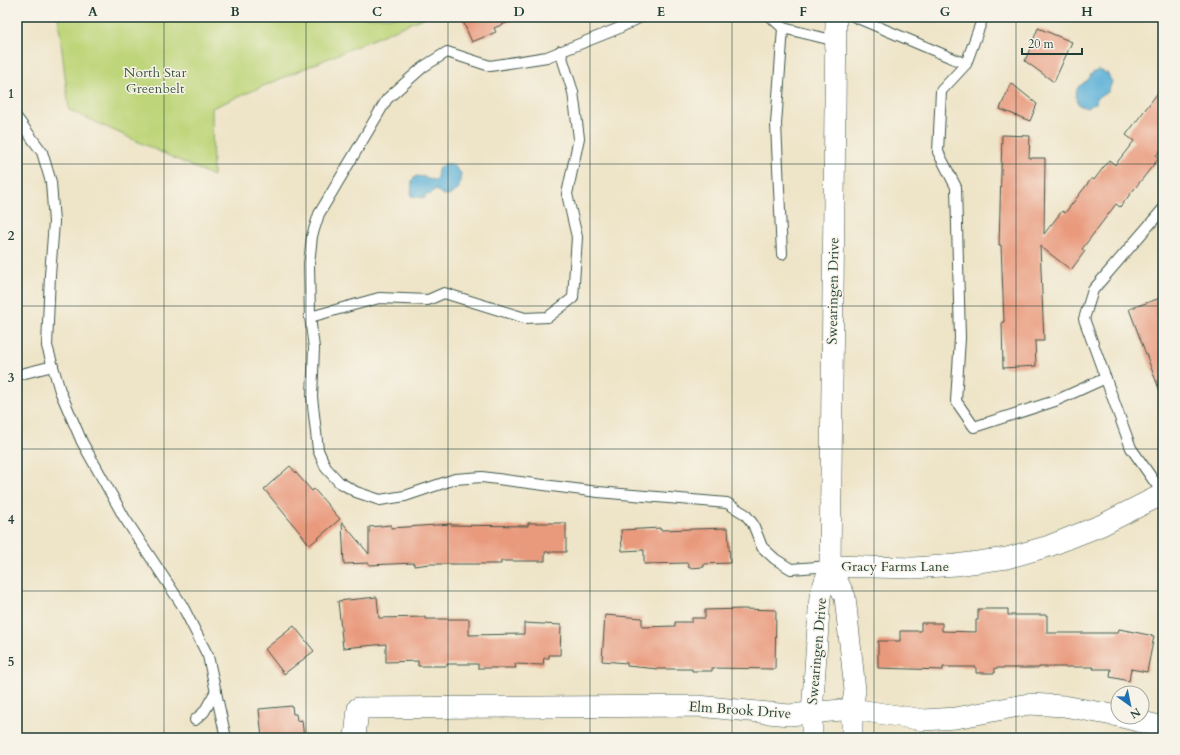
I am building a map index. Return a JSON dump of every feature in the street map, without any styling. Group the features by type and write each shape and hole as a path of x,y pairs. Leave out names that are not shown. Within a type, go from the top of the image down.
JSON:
{"street":[{"name":"Swearingen Drive","path":"812,738 812,713 820,596 830,566 836,17"},
{"name":"Gracy Farms Lane","path":"830,566 913,568 956,565 1007,558 1049,546 1102,525 1163,494"},
{"name":"Swearingen Drive","path":"830,566 845,597 855,690 852,710 852,738"},
{"name":"Elm Brook Drive","path":"355,738 358,708 698,706 789,715 852,710 924,720 956,718 1029,704 1064,706 1110,715"},
{"path":"1150,724 1163,727"}],"lane":[{"path":"641,17 617,29 547,57 490,66 447,52 423,67 387,99 319,214 312,236 309,264 310,317 314,348 312,397 318,450 326,468 339,482 356,492 380,500 405,496 455,479 482,477 598,492 727,503 745,514 753,524 762,548 786,566 791,569 830,566"},
{"path":"771,17 783,28 836,41"},
{"path":"855,17 966,64"},
{"path":"983,17 966,64 941,91 938,152 956,187 960,338 956,401 974,427 1055,401 1106,378"},
{"path":"782,254 776,124 783,28"},
{"path":"310,317 379,298 428,300 444,293 526,318 548,316 573,298 576,237 567,194 579,138 573,92 560,51"},
{"path":"17,118 42,152 51,182 54,222 47,346 60,391 82,442 124,517 182,605 208,656 226,738"},
{"path":"1163,209 1093,290 1084,319 1131,448 1163,494"},
{"path":"17,375 53,366"},
{"path":"195,720 204,712 216,691"}],"green space":[{"name":"North Star Greenbelt","path":"58,17 425,17 212,108 213,176 69,110"}],"water":[{"path":"1098,70 1107,73 1112,82 1108,92 1097,98 1096,103 1087,108 1079,105 1075,96 1078,87 1089,79 1091,74"},
{"path":"444,164 452,164 461,173 459,188 449,196 434,190 430,195 425,194 425,198 411,196 412,180 416,176 435,180 437,178 438,169"}],"building":[{"path":"461,17 521,17 494,28 496,32 472,42"},
{"path":"1038,28 1072,42 1054,82 1025,61"},
{"path":"1011,83 1037,104 1030,121 1000,109"},
{"path":"1163,86 1163,147 1156,156 1159,158 1120,207 1116,204 1082,249 1085,251 1071,270 1040,246 1044,341 1035,341 1036,366 1003,368 1002,322 1004,322 1001,245 999,245 1002,135 1030,136 1029,158 1045,158 1044,234 1062,211 1065,213 1092,178 1094,180 1109,160 1115,165 1134,141 1126,135"},
{"path":"1163,297 1163,394 1161,394 1129,309"},
{"path":"290,466 312,491 314,489 340,519 310,545 264,489"},
{"path":"342,522 369,554 369,527 391,525 391,528 451,524 528,526 528,523 566,523 566,552 545,552 545,561 501,561 501,564 430,564 414,566 414,563 369,565 369,563 344,564"},
{"path":"660,528 660,530 728,528 730,563 704,564 704,567 689,568 688,563 644,564 644,550 622,551 621,530"},
{"path":"377,597 379,618 425,617 425,619 469,619 469,635 524,634 524,623 561,625 560,655 549,655 549,658 544,658 543,665 515,664 516,668 478,668 478,664 418,666 418,661 386,662 386,644 343,648 338,601"},
{"path":"978,609 1008,609 1008,615 1047,615 1047,633 1118,633 1119,629 1154,636 1147,672 1131,669 1129,681 1110,677 1111,669 1093,669 1094,667 995,668 995,673 976,673 976,667 943,667 943,670 878,668 878,641 900,641 900,631 921,631 921,623 942,623 942,631 976,632"},
{"path":"705,610 776,610 775,669 712,668 712,671 692,671 692,669 658,669 627,666 627,663 602,661 605,615 642,618 642,627 675,626 675,622 692,622 692,618 705,618"},
{"path":"294,626 314,651 284,674 265,649"},
{"path":"292,706 293,714 296,714 297,721 302,720 304,738 262,738 259,709"}]}
